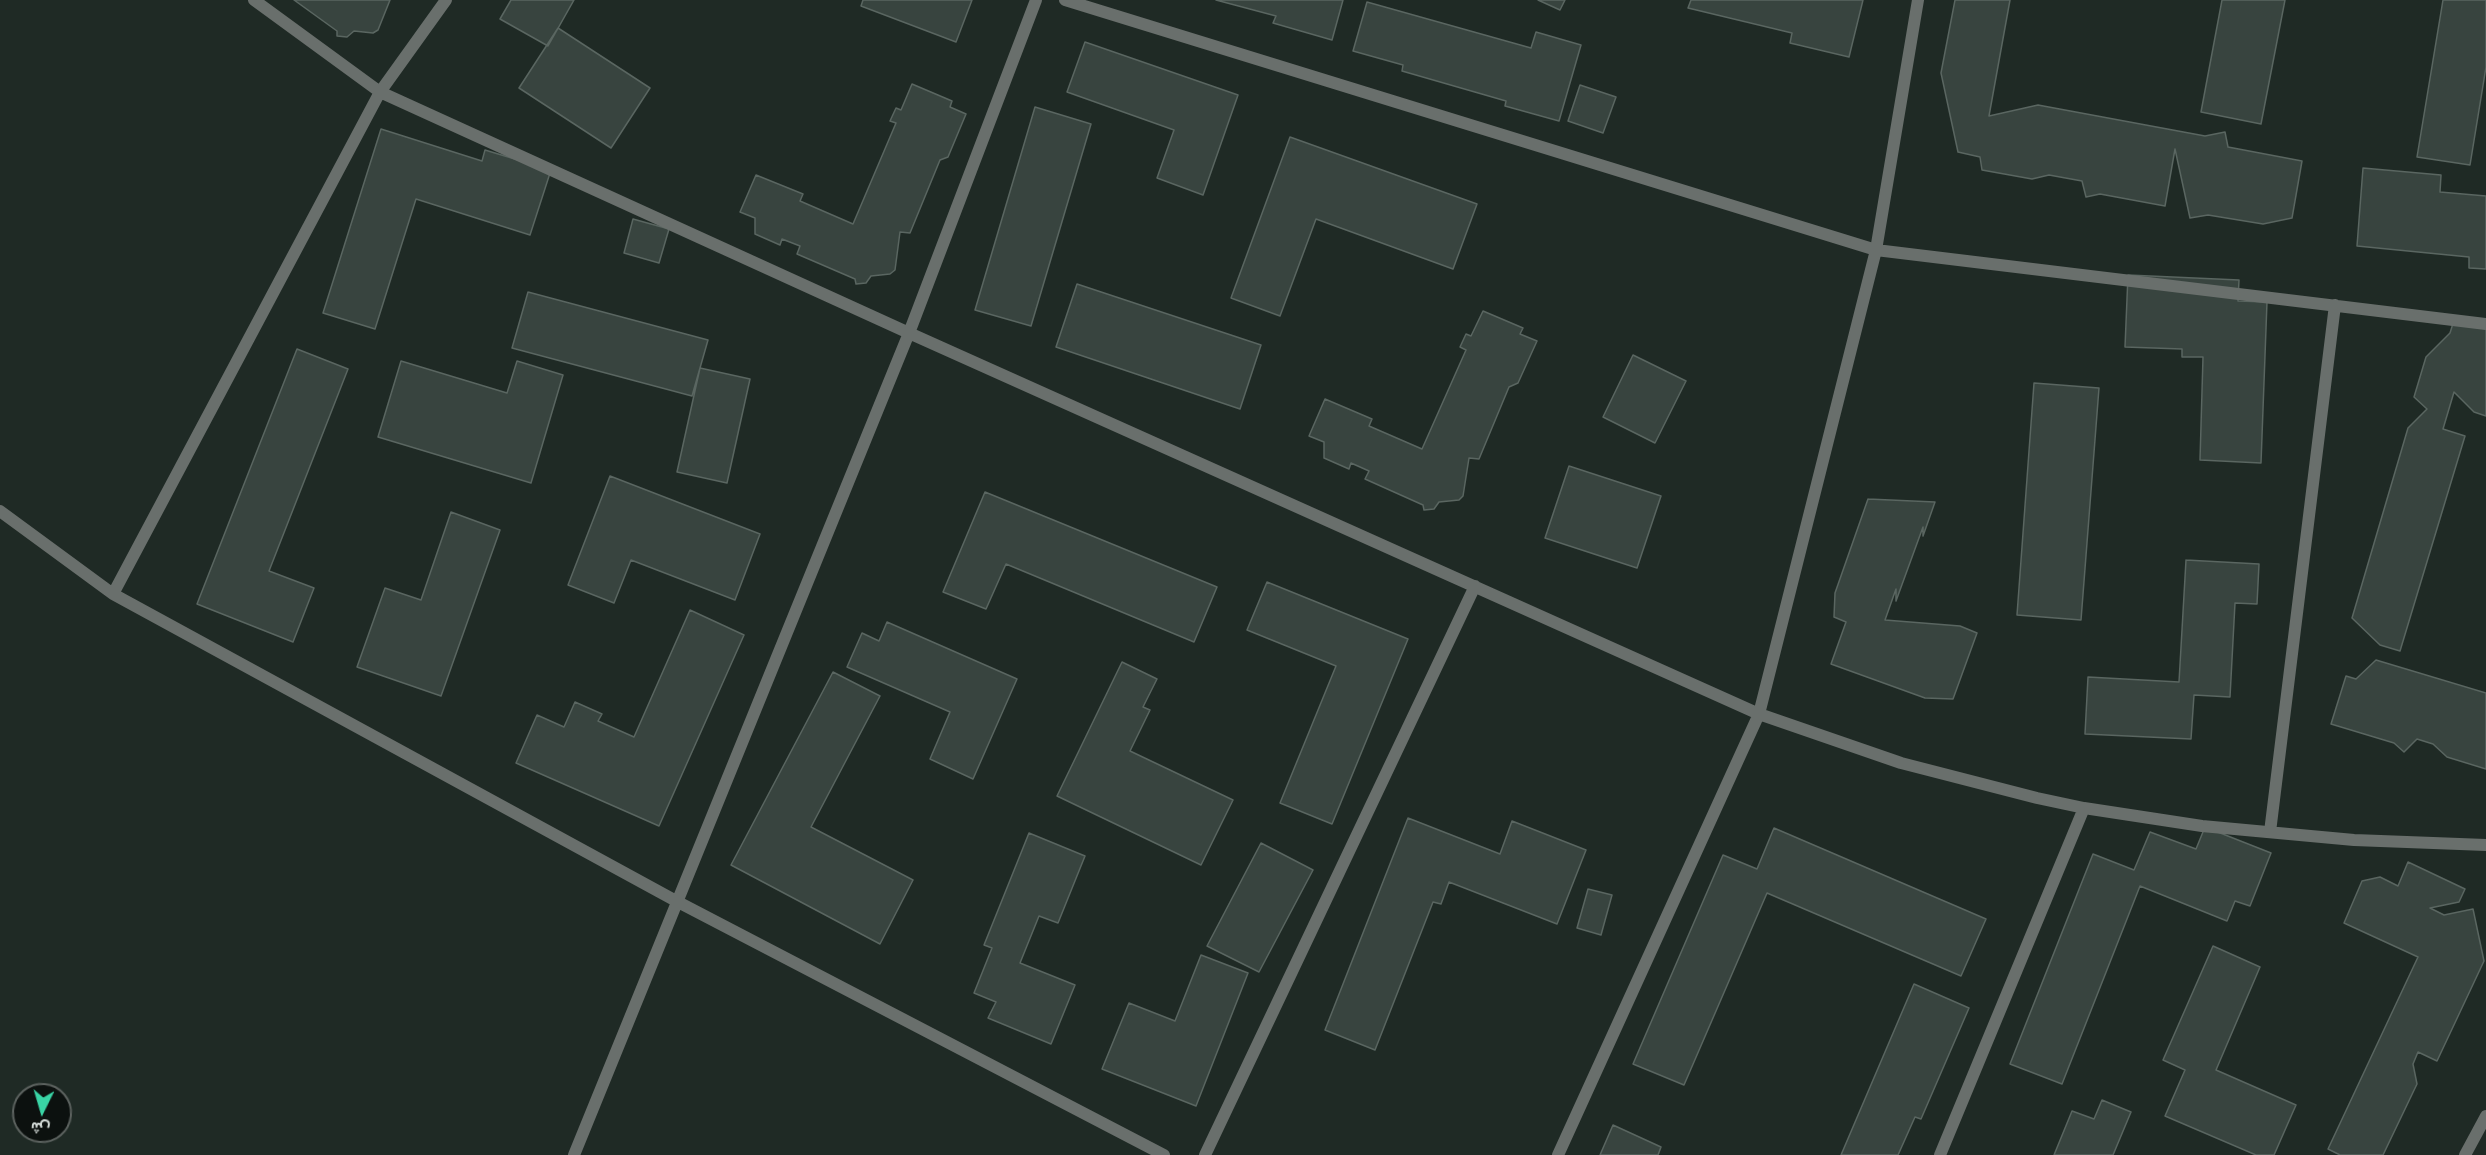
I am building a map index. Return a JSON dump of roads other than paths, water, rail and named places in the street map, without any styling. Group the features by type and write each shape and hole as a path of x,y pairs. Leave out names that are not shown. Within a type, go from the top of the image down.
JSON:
{"street":[{"path":"254,0 380,92 909,333 1759,714 1901,763 2084,808 2202,826 2354,840 2486,845"},
{"path":"113,594 380,92 446,0"},
{"path":"574,1155 909,333 1036,0"},
{"path":"1065,0 1876,250 2486,324"},
{"path":"1558,1155 1759,714 1876,250 1918,0"},
{"path":"2270,832 2335,305"},
{"path":"0,511 113,594 678,902 1164,1155"},
{"path":"1204,1155 1475,586"},
{"path":"1940,1155 2084,808"},
{"path":"2465,1155 2486,1116"}]}
